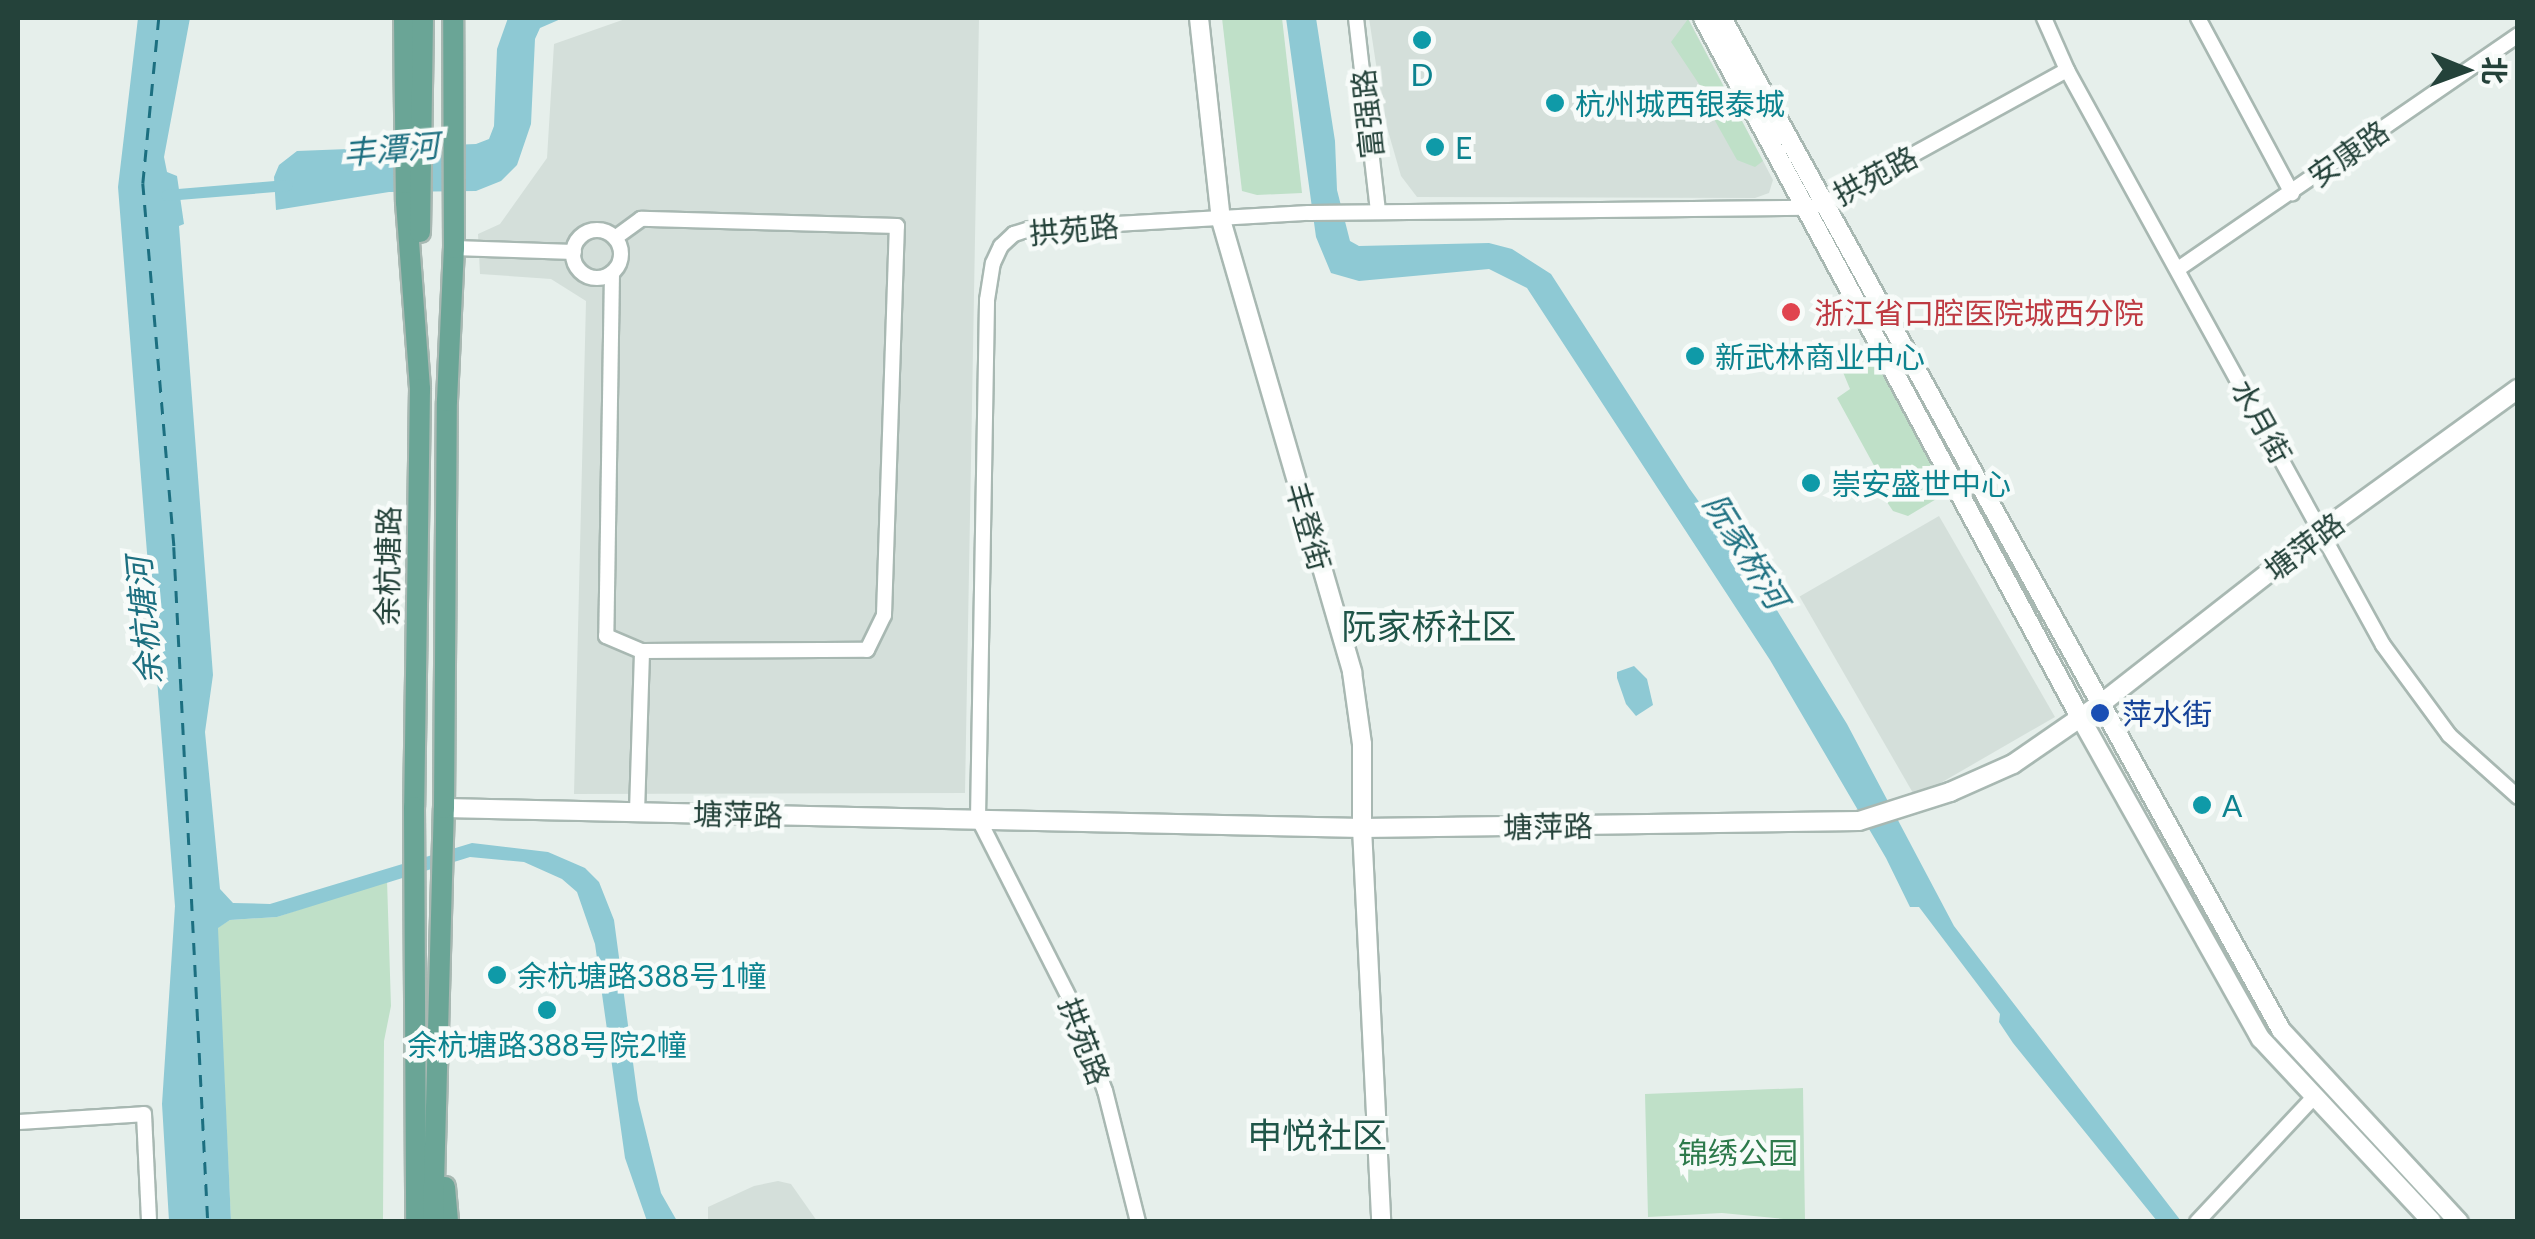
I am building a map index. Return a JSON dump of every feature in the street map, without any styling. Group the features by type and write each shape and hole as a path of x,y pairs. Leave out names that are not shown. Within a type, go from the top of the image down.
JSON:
{"main road":[{"name":"余杭塘路","path":"404,18 430,137 430,203 454,248 446,400 444,808 433,1222"},
{"path":"423,18 430,137"},
{"path":"430,137 439,18"},
{"name":"余杭塘路","path":"416,1222 412,1116 420,389 430,137 453,18"},
{"path":"430,203 446,400"},
{"name":"余杭塘路","path":"434,1080 448,1222"},
{"name":"余杭塘路","path":"404,1222 412,1116"}],"street":[{"name":"丰登街","path":"1198,18 1221,220 1352,672 1362,744 1362,828 1380,1222"},
{"name":"富强路","path":"1356,18 1378,211"},
{"path":"1703,18 2104,702 2281,1030 2459,1222"},
{"path":"1722,18 2080,718 2261,1039 2432,1222"},
{"name":"水月街","path":"2044,18 2067,70 2323,530 2382,645 2449,735 2516,794"},
{"path":"2198,18 2292,192"},
{"name":"安康路","path":"2178,269 2518,36"},
{"name":"拱苑路","path":"1138,1222 1104,1091 1078,1015 978,818 987,300 993,264 1014,234 1309,212 1816,205 2067,70"},
{"path":"612,273 597,278 583,273 574,252 580,238 594,230 615,238 622,252 612,273 606,636 642,651 867,650 884,614 897,226 642,219 615,238"},
{"path":"454,248 574,252"},
{"name":"塘萍路","path":"444,808 1362,828 1859,821 1908,807 2013,764 2104,702 2323,530 2518,389"},
{"path":"638,812 642,651"},
{"path":"2196,1222 2315,1096"},
{"path":"18,1122 144,1114 149,1222"}],"shaded area":[{"path":"628,18 979,18 965,793 574,794 586,301 551,279 480,274 478,234 500,224 547,158 554,44"},
{"path":"1369,18 1688,18 1773,180 1769,193 1755,198 1417,197 1401,176 1384,117"},
{"path":"1939,516 2055,717 1916,797 1800,596"},
{"path":"778,1181 791,1184 817,1221 708,1219 708,1207 754,1186"}],"green space":[{"path":"1222,18 1282,18 1302,193 1257,195 1242,191"},
{"path":"1688,19 1763,161 1755,167 1737,160 1714,119 1713,105 1671,42"},
{"path":"1874,353 1943,480 1943,495 1908,516 1893,511 1870,477 1877,471 1837,398 1850,389 1840,365"},
{"path":"387,880 391,1006 384,1041 383,1221 231,1221 217,928 230,920 277,917"},
{"name":"锦绣公园","path":"1803,1088 1805,1221 1722,1213 1648,1217 1645,1094"}],"water":[{"path":"138,18 190,18 164,157 167,172 177,176 184,224 179,226 213,675 205,732 220,889 233,903 270,904 472,843 548,852 585,868 599,882 614,920 638,1100 661,1193 677,1221 647,1221 625,1158 595,944 577,892 562,879 524,862 470,857 277,917 230,920 218,928 231,1221 169,1221 162,1104 175,906 118,187"},
{"path":"508,18 563,18 540,28 535,39 531,124 517,165 501,181 476,191 389,192 276,210 274,177 279,165 297,151 476,144 489,139 494,126 497,49"},
{"path":"1286,18 1316,18 1335,141 1337,190 1350,241 1359,246 1489,243 1512,249 1551,274 1689,488 1775,607 1847,724 1954,926 2181,1221 2157,1221 2013,1043 1999,1022 2000,1014 1919,907 1910,907 1886,858 1770,660 1527,288 1489,269 1359,281 1331,273 1316,237"},
{"path":"1634,666 1647,679 1653,705 1636,716 1626,704 1617,678 1617,672"}],"waterway":[{"name":"丰潭河","path":"166,195 287,185"}],"ferry route":[{"path":"159,18 143,183 174,547 208,1222"}],"place":[{"name":"D","path":"1422,40"},
{"name":"杭州城西银泰城","path":"1555,103"},
{"name":"E","path":"1435,147"},
{"name":"浙江省口腔医院城西分院","path":"1791,312"},
{"name":"新武林商业中心","path":"1695,356"},
{"name":"崇安盛世中心","path":"1811,483"},
{"name":"萍水街","path":"2100,713"},
{"name":"A","path":"2202,805"},
{"name":"余杭塘路388号1幢","path":"497,975"},
{"name":"余杭塘路388号院2幢","path":"547,1010"}],"district":[{"name":"阮家桥社区","path":"1429,625"},
{"name":"申悦社区","path":"1317,1134"}],"water label":[{"name":"阮家桥河","path":"1746,551"},
{"name":"余杭塘河","path":"144,621"}]}
